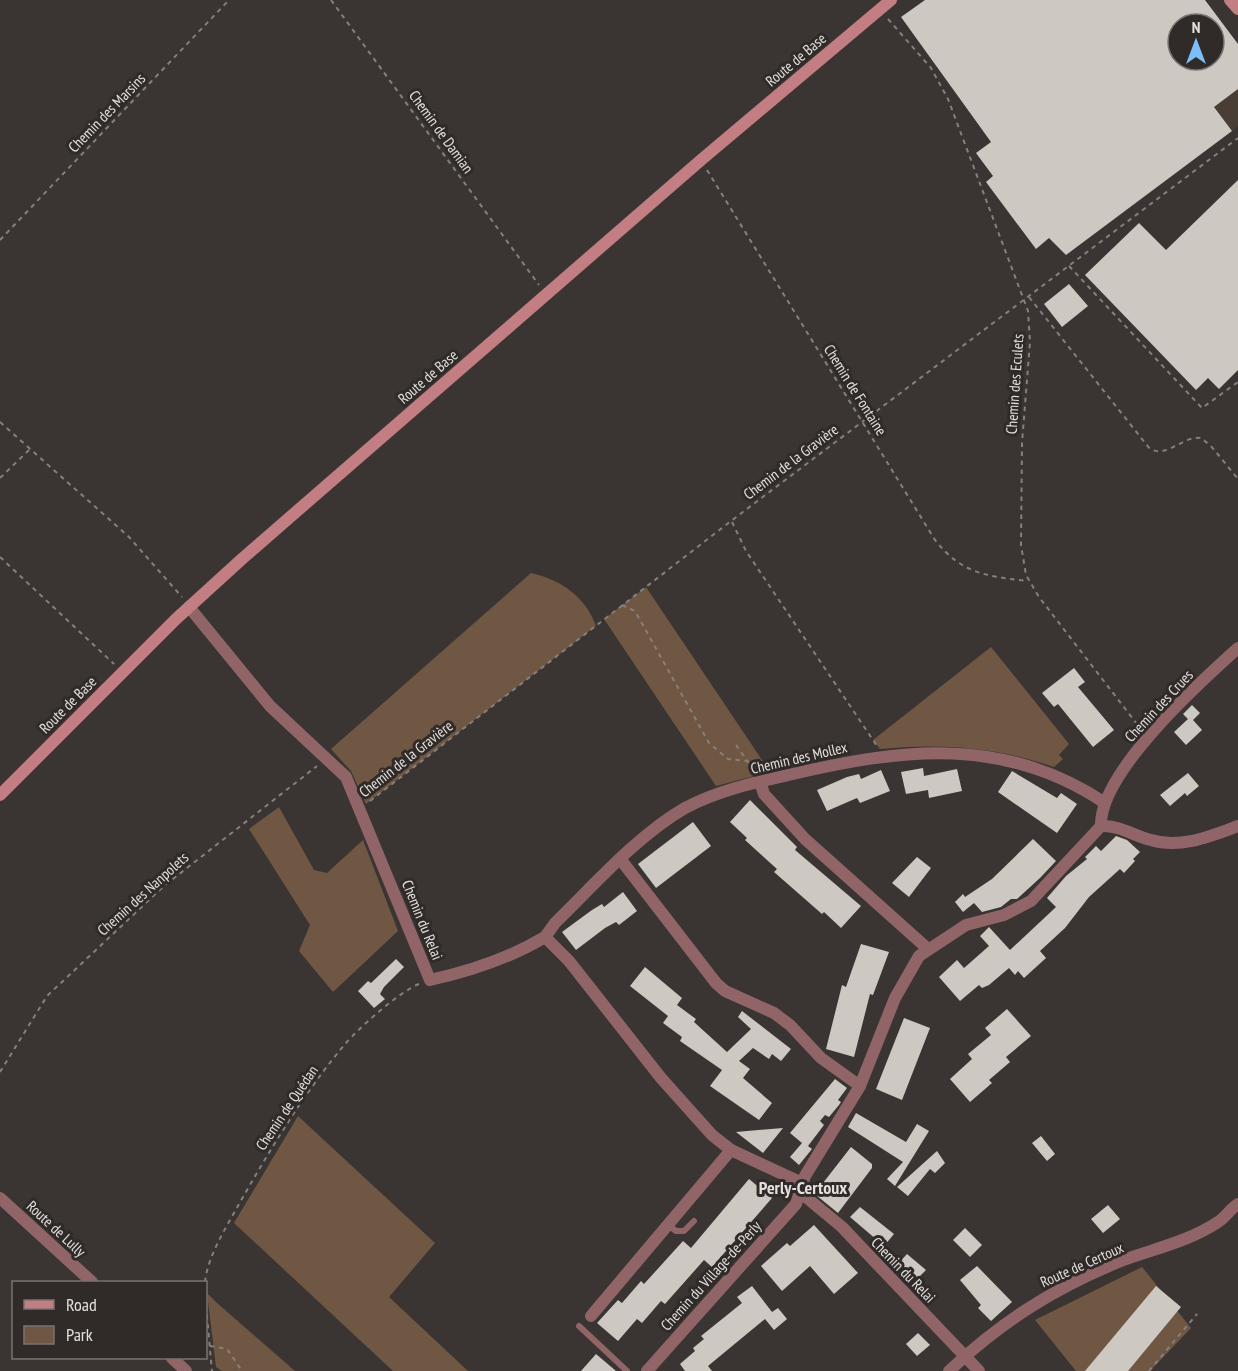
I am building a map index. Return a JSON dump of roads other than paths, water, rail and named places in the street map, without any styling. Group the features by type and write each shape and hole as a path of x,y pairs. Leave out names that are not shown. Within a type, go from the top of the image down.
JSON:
{"main road":[{"name":"Route de Base","path":"0,795 189,607 701,160 891,0"},
{"path":"1230,0 1238,9"}],"street":[{"name":"Chemin du Relai","path":"189,607 270,706 346,777 361,808 430,980 454,976 488,964 520,952 545,937 569,961 661,1078 712,1135 731,1150 802,1188 979,1371"},
{"name":"Chemin des Crues","path":"1101,826 1100,811 1148,738 1179,704 1238,648"},
{"name":"Chemin des Mollex","path":"545,937 555,923 621,860 656,828 684,809 712,796 833,764 911,753 955,754 1013,760 1076,784 1105,803"},
{"path":"760,782 764,794 805,839 928,949"},
{"path":"1101,826 1110,825 1152,841 1164,842 1192,841 1238,826"},
{"name":"Chemin du Village-de-Perly","path":"647,1371 796,1204 802,1188 860,1086 903,980 919,956 966,925 1004,915 1031,901 1101,826"},
{"path":"621,860 716,983 790,1025 821,1058 860,1086"},
{"path":"591,1316 731,1150"},
{"name":"Route de Lully","path":"0,1198 91,1281"},
{"name":"Route de Certoux","path":"949,1371 992,1332 1037,1302 1121,1261 1157,1251 1215,1224 1238,1204"},
{"path":"173,1359 186,1371"}],"lane":[{"path":"668,1224 676,1231 684,1231 694,1221"},
{"path":"579,1326 627,1371"}],"district":[{"name":"Perly-Certoux","path":"803,1188"}]}
